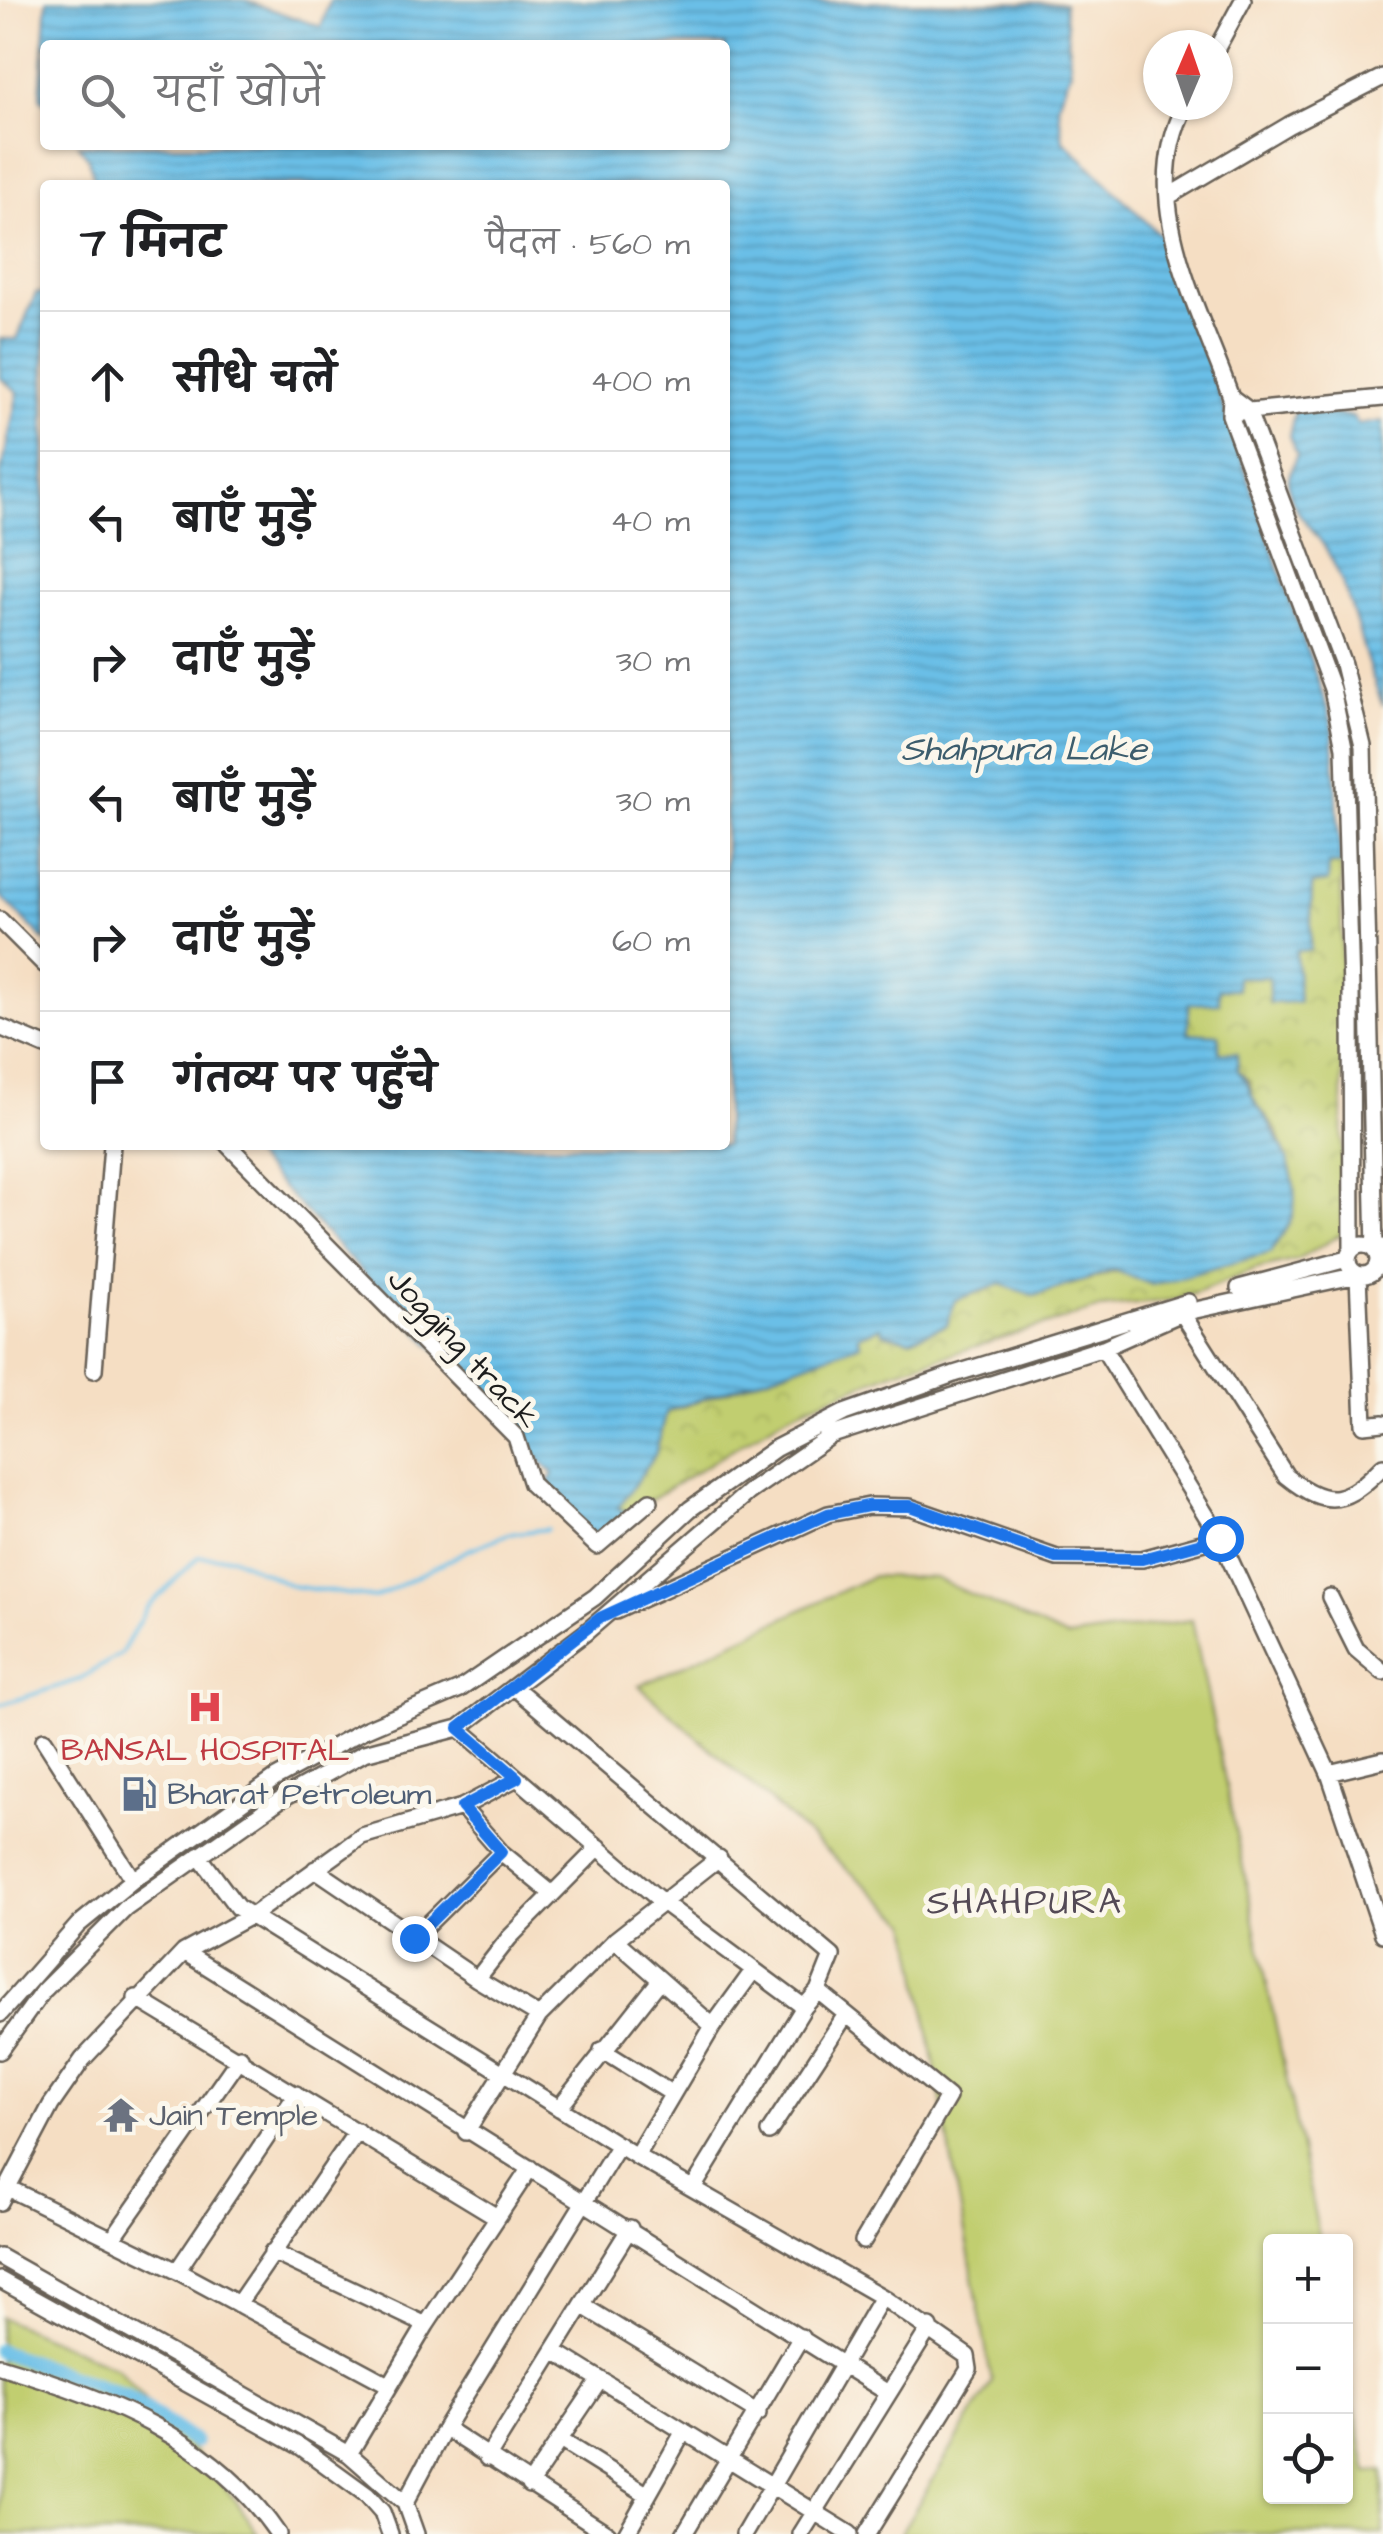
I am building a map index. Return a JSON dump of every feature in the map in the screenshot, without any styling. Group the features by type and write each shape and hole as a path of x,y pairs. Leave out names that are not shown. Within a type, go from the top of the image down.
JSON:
{"street":[{"path":"1227,30 1243,0"},
{"path":"1169,196 1289,125 1383,78"},
{"path":"1180,120 1173,140 1169,223 1232,397 1230,415 1340,717 1346,781 1351,971 1350,1254 1371,1273"},
{"path":"1232,397 1247,409 1343,664 1363,746 1379,1249 1371,1273 1364,1425 1383,1423"},
{"path":"1230,415 1247,409 1383,398"},
{"path":"0,920 40,960"},
{"path":"0,1027 40,1044"},
{"path":"94,1370 112,1150"},
{"name":"Jogging track","path":"233,1150 516,1437 531,1484 597,1546 650,1501"},
{"path":"0,2014 78,1925 133,1880 276,1778 364,1730 460,1689 595,1597 690,1509 743,1468 844,1413 1107,1324 1350,1254 1366,1245 1379,1249"},
{"path":"0,2050 43,1991 126,1908 281,1799 364,1753 459,1728 515,1688 750,1492 832,1435 1103,1348 1182,1312 1371,1273"},
{"path":"1182,1312 1286,1476 1310,1496 1333,1499 1357,1493 1383,1466"},
{"path":"1103,1348 1220,1538 1329,1772 1383,1934"},
{"path":"1364,1363 1383,1361"},
{"path":"600,1618 828,1514 868,1506 910,1506 1057,1558 1142,1559 1220,1538"},
{"path":"595,1597 600,1618"},
{"path":"1330,1597 1356,1649 1383,1672"},
{"path":"515,1688 832,1956 818,1991 693,2188"},
{"path":"459,1728 661,1901 804,2008"},
{"path":"44,1740 133,1880"},
{"path":"1329,1772 1383,1760"},
{"path":"388,2385 113,2238 4,2195 52,2105 83,2058 136,1998 184,1952 254,1914 362,1836 462,1807 517,1778"},
{"path":"462,1807 501,1852 551,1893"},
{"path":"476,1980 551,1893 599,1847"},
{"path":"414,1938 501,1852"},
{"path":"198,1856 237,1907 254,1914 619,2146 930,2326 967,2356 969,2369 867,2534"},
{"path":"466,2132 539,2016 615,1940 718,1858"},
{"path":"315,1868 476,1980 539,2016"},
{"path":"615,1940 658,1982 713,2026"},
{"path":"184,1952 466,2132 585,2200 888,2392"},
{"path":"636,2156 713,2026 753,1972"},
{"path":"558,2108 658,1982"},
{"path":"818,1991 948,2097 863,2241"},
{"path":"136,1998 240,2057 497,2217"},
{"path":"770,2132 845,2016"},
{"path":"602,2050 671,2093"},
{"path":"113,2238 240,2057"},
{"path":"177,2270 296,2094"},
{"path":"238,2304 357,2130"},
{"path":"405,2502 445,2428 619,2146"},
{"path":"349,2454 388,2385 530,2168"},
{"path":"487,2458 630,2228"},
{"path":"272,2252 426,2325"},
{"path":"0,2257 349,2454 405,2502 416,2534"},
{"path":"0,2280 300,2447 367,2495 382,2512 390,2534"},
{"path":"744,2534 882,2297"},
{"path":"583,2306 758,2413"},
{"path":"801,2534 930,2326"},
{"path":"684,2534 801,2337"},
{"path":"554,2351 850,2534"},
{"path":"0,2366 120,2406 185,2442 225,2474 278,2534"},
{"path":"529,2485 600,2380"},
{"path":"445,2428 608,2534"},
{"path":"626,2534 684,2431"},
{"path":"560,2440 648,2495"}],"green space":[{"path":"1329,864 1341,864 1343,1233 1297,1260 1257,1269 1181,1299 1100,1308 893,1372 789,1414 629,1513 617,1508 655,1455 667,1412 861,1344 858,1336 882,1327 883,1333 910,1339 947,1325 955,1300 1001,1284 1034,1296 1292,1218 1291,1171 1277,1131 1252,1098 1250,1082 1219,1052 1219,1035 1188,1034 1189,1003 1236,977 1270,977 1269,1003 1296,950 1310,949 1312,884"},
{"path":"873,1576 935,1578 1067,1638 1192,1620 1319,2234 1263,2234 1263,2504 1353,2504 1353,2401 1367,2472 1383,2471 1383,2534 900,2534 992,2382 909,1923 639,1686"},
{"path":"0,2317 117,2368 228,2491 258,2534 0,2534"}],"water":[{"name":"Shahpura Lake","path":"47,0 244,0 321,27 330,0 1064,3 1071,70 1058,104 1063,140 1166,241 1332,722 1341,864 1329,864 1328,882 1312,884 1310,950 1296,951 1299,1002 1269,1003 1269,977 1237,977 1237,989 1219,989 1219,1003 1189,1004 1188,1033 1219,1035 1219,1052 1237,1053 1238,1071 1287,1158 1294,1205 1289,1224 1270,1253 1152,1285 1114,1270 1034,1296 1001,1284 955,1300 947,1325 910,1339 883,1333 881,1327 858,1336 861,1344 667,1411 655,1455 618,1508 629,1513 597,1539 542,1490 553,1474 247,1150 730,1150 730,180 95,180 82,150 730,150 730,40 44,40"},
{"path":"36,293 40,293 40,936 0,895 0,478 18,392 0,378 0,339 17,339"},
{"path":"1295,410 1353,416 1358,425 1383,421 1383,706 1336,568 1297,511 1290,493 1288,480 1297,454 1289,436"}],"waterway":[{"path":"0,1705 78,1680 121,1654 146,1609 198,1557 232,1557 292,1586 375,1598 468,1550 508,1534 547,1529"},
{"path":"0,2351 126,2396 194,2442"}],"place":[{"name":"BANSAL HOSPITAL","path":"205,1707"},
{"name":"Bharat Petroleum","path":"139,1794"},
{"name":"Jain Temple","path":"121,2115"}],"district":[{"name":"SHAHPURA","path":"1025,1902"}],"route":[{"path":"414,1938 501,1852 462,1807 517,1778 459,1728 600,1618 828,1514 868,1506 910,1506 1057,1558 1142,1559 1220,1538"}]}
